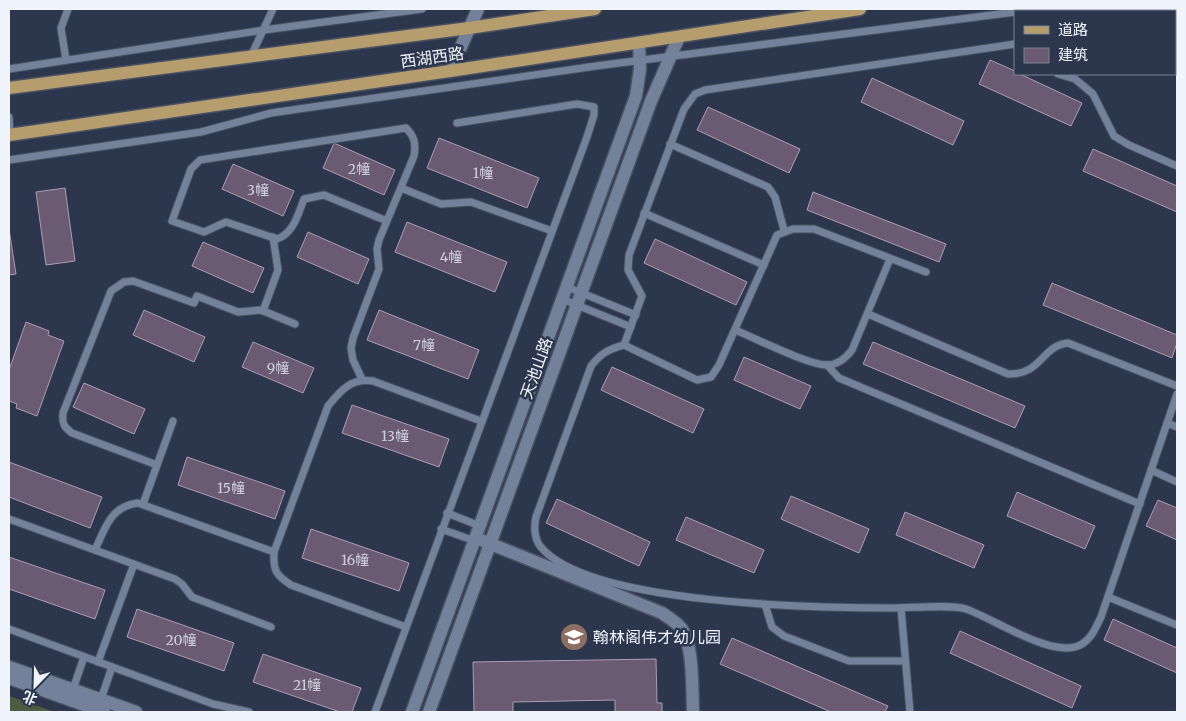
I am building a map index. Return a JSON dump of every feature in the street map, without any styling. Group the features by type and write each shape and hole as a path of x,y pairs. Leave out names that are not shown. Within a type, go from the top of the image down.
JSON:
{"main road":[{"name":"西湖西路","path":"9,88 469,28 595,9"},
{"name":"西湖西路","path":"10,134 450,71 860,9"}],"street":[{"path":"450,71 478,9"},
{"name":"天池山路","path":"429,712 651,101 679,37"},
{"name":"天池山路","path":"412,712 636,96 640,60 639,43"},
{"path":"477,535 489,543 662,613 673,621 682,629 686,640 693,712"},
{"path":"9,667 100,707 136,712"},
{"path":"9,678 71,695"}],"lane":[{"path":"66,60 61,28 68,9"},
{"path":"251,57 273,9"},
{"path":"9,69 264,30 422,9"},
{"path":"9,160 201,132 271,113 640,60 1014,12"},
{"path":"1014,44 706,90 695,94 689,100 670,144 627,262 631,280 642,296 636,315 624,344 604,352 591,366 536,517 534,524 538,544 562,564 601,580 656,593 809,608 964,608 1043,644 1071,648 1081,645 1092,636 1108,597 1177,394"},
{"path":"1061,75 1075,79 1093,94 1114,136 1129,145 1177,166"},
{"path":"375,712 441,528 587,137 594,115 594,107 577,104 457,123"},
{"path":"9,117 10,134"},
{"path":"362,379 353,360 353,338 379,269 377,249 414,156 416,144 412,134 406,128 200,160 191,169 172,221 204,232 226,222 278,239 284,237 295,222 304,199 313,195 324,195 387,221"},
{"path":"670,144 768,187 778,203 784,230"},
{"path":"401,188 441,204 470,202 552,230"},
{"path":"644,213 764,265"},
{"path":"624,344 697,380 703,380 716,372 778,235 784,230 814,229 926,272"},
{"path":"262,311 278,270 273,237"},
{"path":"735,330 815,363 836,364 852,350 890,259"},
{"path":"157,465 72,433 64,428 62,422 63,413 111,291 124,282 133,282 194,303 197,296 238,312 262,311 295,324"},
{"path":"564,293 631,326"},
{"path":"564,293 578,299 636,315"},
{"path":"868,314 1008,374 1032,370 1053,348 1068,344 1177,386"},
{"path":"827,365 839,378 1140,504"},
{"path":"406,627 291,585 277,574 273,566 274,552 328,406 343,389 362,379 373,381 481,421"},
{"path":"143,504 173,421"},
{"path":"1167,423 1177,427"},
{"path":"1151,470 1177,482"},
{"path":"94,550 113,514 128,504 143,504 274,552"},
{"path":"447,514 477,535"},
{"path":"9,519 175,579 182,584 192,597 271,627"},
{"path":"441,528 477,535"},
{"path":"98,662 134,564"},
{"path":"1108,597 1177,625"},
{"path":"765,604 772,627 784,636 850,661 906,661"},
{"path":"901,608 910,712"},
{"path":"9,629 213,704 249,712"},
{"path":"71,695 84,657"},
{"path":"100,707 112,667"}],"green space":[{"path":"9,696 55,712 9,712"}],"building":[{"path":"1176,40 1177,41 1176,68"},
{"path":"990,60 1014,71 1014,75 1022,75 1082,103 1071,126 979,84"},
{"path":"872,78 964,121 953,145 861,102"},
{"path":"708,107 800,149 789,173 697,130"},
{"path":"439,138 539,178 527,208 427,168"},
{"path":"334,143 395,170 384,195 323,168"},
{"path":"1093,149 1177,186 1177,212 1083,171"},
{"path":"233,164 294,191 283,216 222,189"},
{"path":"65,188 75,261 46,265 36,192"},
{"path":"813,192 946,244 939,262 807,210"},
{"path":"407,222 507,262 495,292 395,252"},
{"path":"9,229 16,274 9,275"},
{"path":"308,232 369,259 358,284 297,257"},
{"path":"655,239 747,282 736,305 644,263"},
{"path":"203,242 264,268 253,293 192,266"},
{"path":"1052,283 1177,335 1177,343 1172,358 1043,305"},
{"path":"144,310 205,337 194,362 133,335"},
{"path":"379,310 479,350 468,379 367,340"},
{"path":"26,322 49,331 48,335 64,341 37,416 16,408 17,404 9,401 9,370"},
{"path":"253,342 314,368 303,393 242,367"},
{"path":"873,342 1025,406 1015,428 863,364"},
{"path":"744,357 811,386 800,409 734,380"},
{"path":"612,367 704,409 693,433 601,390"},
{"path":"84,383 145,409 134,434 73,407"},
{"path":"352,405 449,439 439,467 342,433"},
{"path":"187,457 285,491 275,519 178,485"},
{"path":"9,462 102,497 90,528 9,497"},
{"path":"1017,492 1095,526 1085,549 1007,516"},
{"path":"791,496 869,529 859,553 781,519"},
{"path":"557,499 650,542 639,566 546,523"},
{"path":"1158,500 1177,508 1177,540 1146,526"},
{"path":"905,512 984,545 974,568 896,535"},
{"path":"686,517 764,550 754,573 676,540"},
{"path":"311,529 409,563 399,591 302,558"},
{"path":"9,557 105,590 95,619 9,589"},
{"path":"137,609 234,643 224,671 127,637"},
{"path":"1113,619 1177,648 1177,673 1104,640"},
{"path":"960,631 1081,686 1072,708 950,653"},
{"path":"732,638 888,706 885,712 831,712 720,664"},
{"path":"263,654 361,688 352,712 340,712 253,682"},
{"path":"656,659 657,703 662,703 662,712 615,712 615,700 513,702 513,712 474,712 473,662"}],"place":[{"name":"翰林阁伟才幼儿园","path":"574,637"}]}
